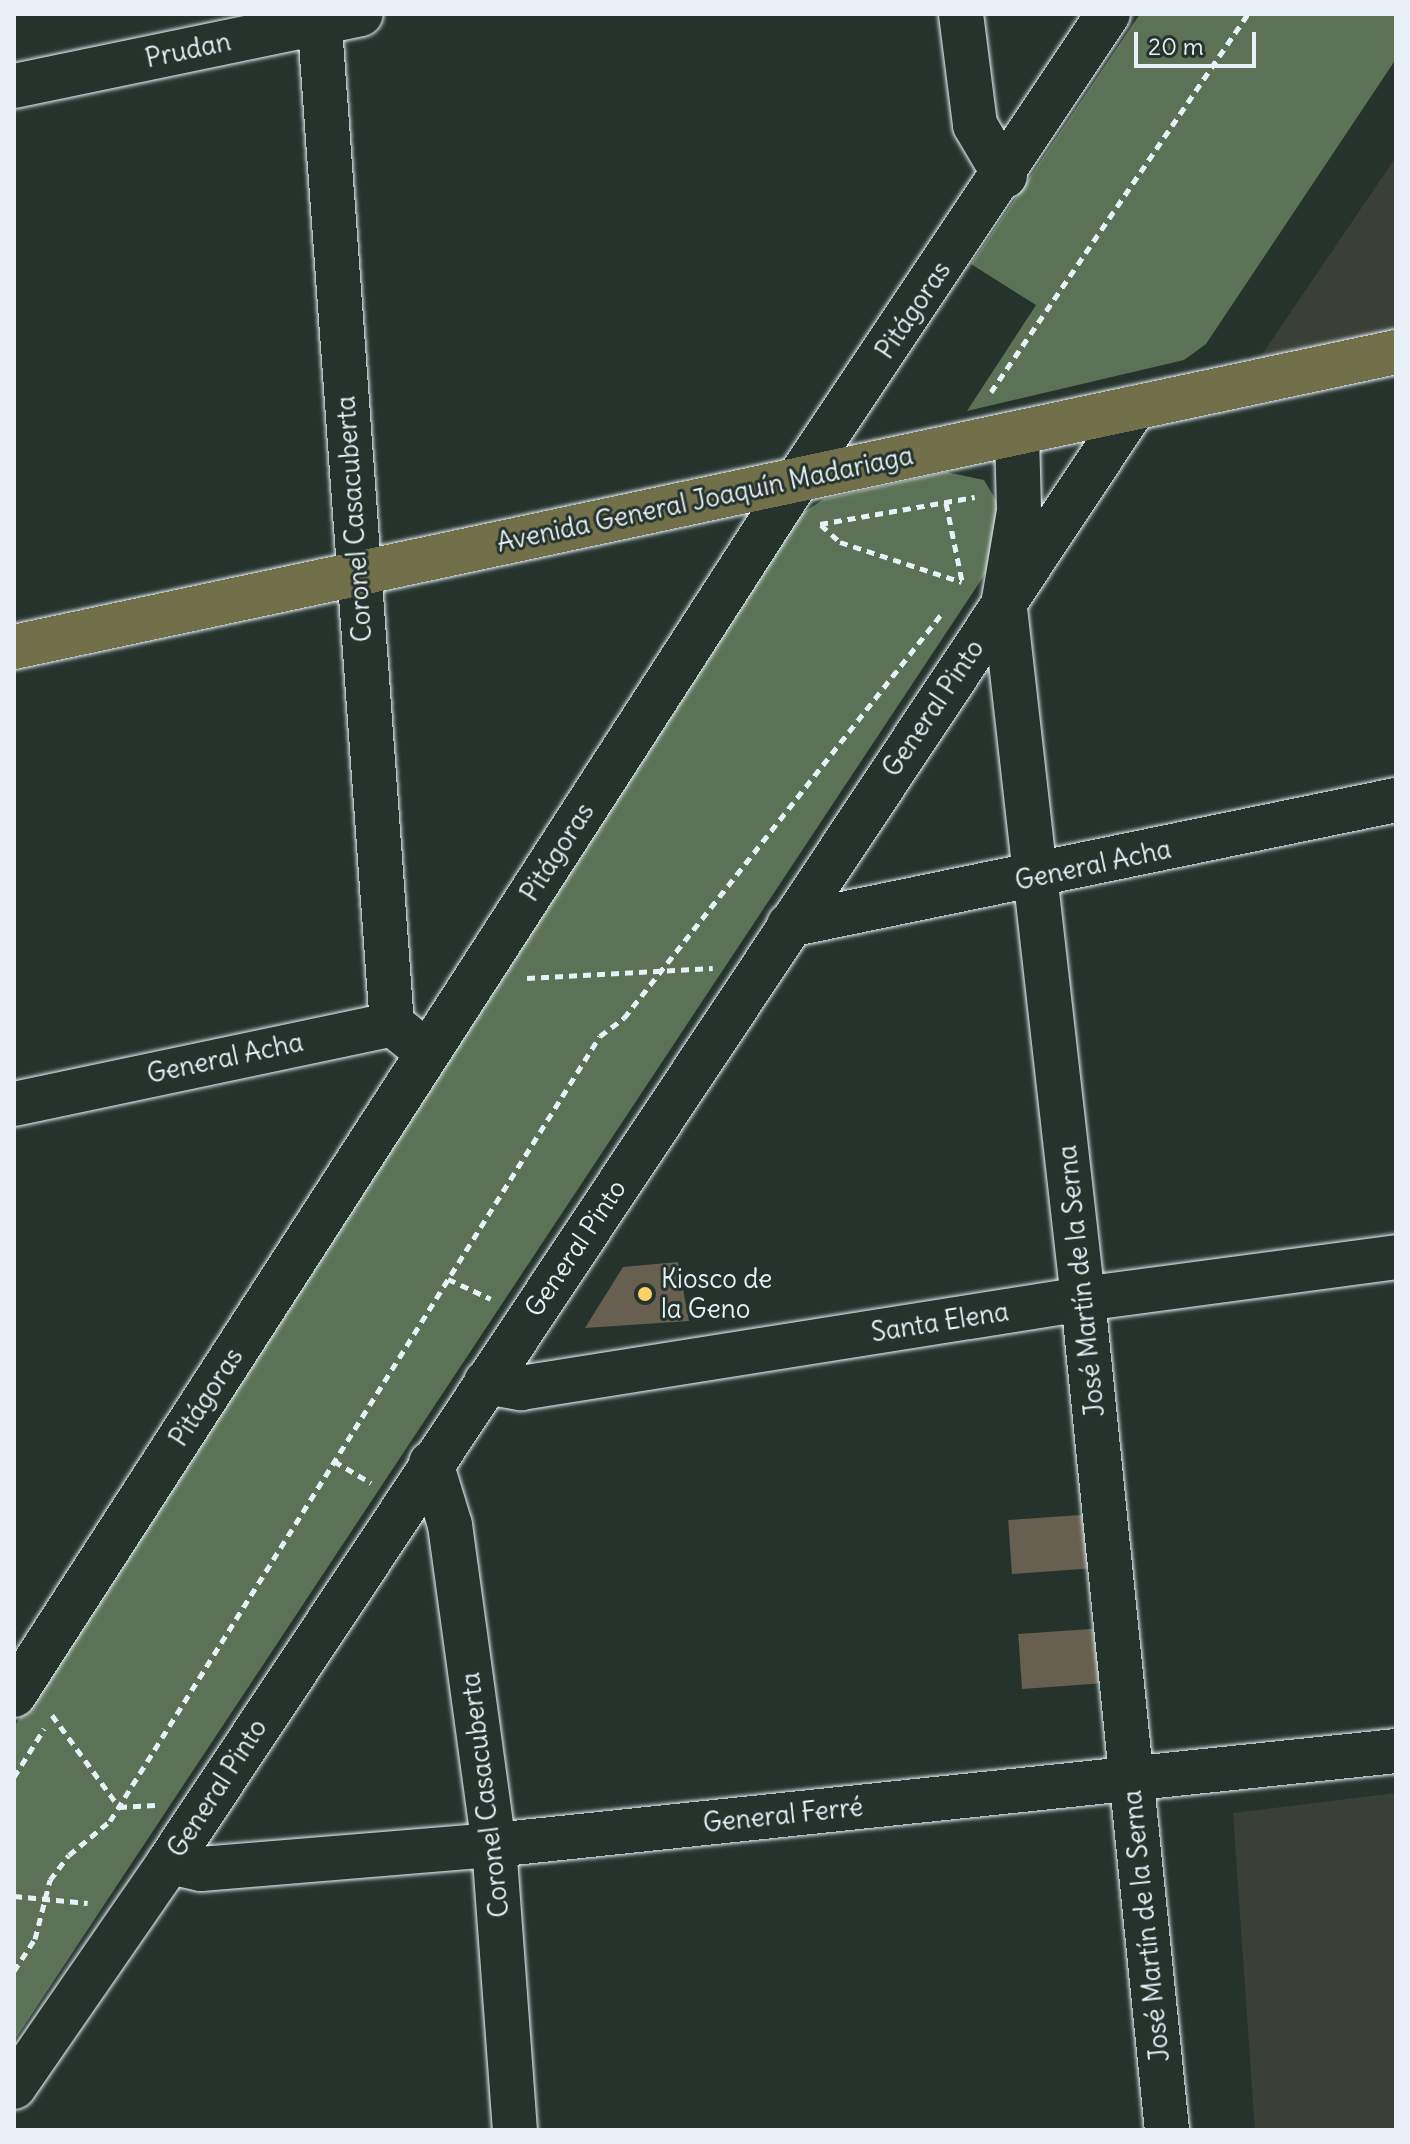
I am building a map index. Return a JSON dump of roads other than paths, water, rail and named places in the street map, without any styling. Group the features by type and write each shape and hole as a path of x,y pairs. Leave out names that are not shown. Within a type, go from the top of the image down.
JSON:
{"main road":[{"name":"Avenida General Joaquín Madariaga","path":"14,647 1396,352"}],"street":[{"path":"961,14 975,125 1005,176"},
{"name":"Pitágoras","path":"14,1695 798,479 1005,176 1108,14"},
{"name":"Prudan","path":"14,86 333,17"},
{"name":"Coronel Casacuberta","path":"333,17 357,572 392,1024"},
{"name":"General Pinto","path":"14,2087 169,1862 1134,408"},
{"name":"José Martín de la Serna","path":"1017,434 1019,487 1004,600 1038,877 1083,1299 1167,2130"},
{"name":"General Acha","path":"789,925 1038,877 1396,800"},
{"path":"392,1024 427,1053"},
{"name":"General Acha","path":"14,1104 392,1024"},
{"name":"Santa Elena","path":"486,1382 521,1388 1083,1299 1396,1257"},
{"name":"Coronel Casacuberta","path":"431,1463 450,1525 494,1845 515,2130"},
{"name":"General Ferré","path":"169,1862 201,1869 494,1845 1396,1751"}],"place":[{"name":"Kiosco de la Geno","path":"645,1294"}]}
